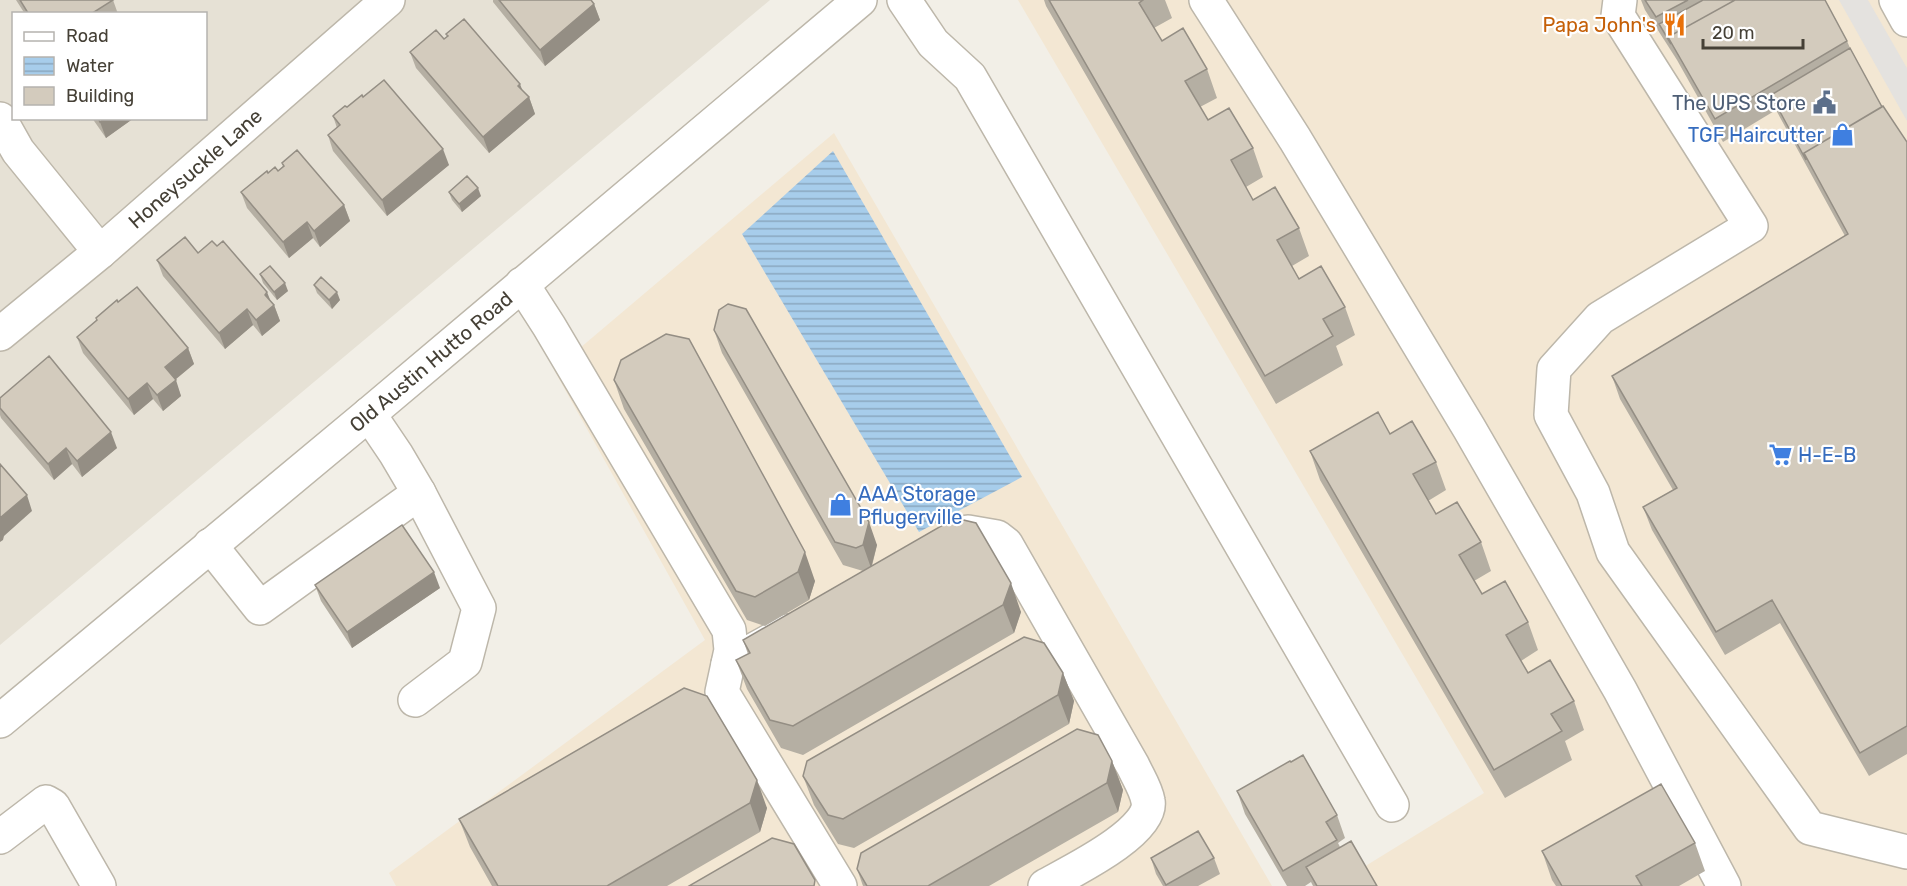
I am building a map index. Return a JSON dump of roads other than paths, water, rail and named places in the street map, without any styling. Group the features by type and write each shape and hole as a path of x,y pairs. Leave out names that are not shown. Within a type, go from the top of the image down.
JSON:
{"street":[{"name":"Honeysuckle Lane","path":"0,334 100,252 388,0"},
{"name":"Old Austin Hutto Road","path":"0,720 369,414 860,0"},
{"path":"904,0 933,43 970,77 1392,805"},
{"path":"1206,0 1295,140 1469,428 1620,690 1724,886"},
{"path":"1620,0 1618,15 1751,226 1599,318 1554,369 1551,415 1593,493 1613,552 1810,828 1907,852"},
{"path":"1896,0 1907,20"},
{"path":"0,119 18,151 100,252"},
{"path":"522,284 729,630 731,650 722,692 840,886"},
{"path":"369,414 419,493 479,608 465,662 415,700"},
{"path":"210,545 260,608 419,493"},
{"path":"916,560 968,532 997,537 1006,544 1134,766 1148,801 1148,810 1135,829 1109,850 1045,886"},
{"path":"728,664 812,618"},
{"path":"0,837 46,802 53,806 99,886"}],"water":[{"path":"833,151 1022,477 919,532 742,234"}],"place":[{"name":"Papa John's","path":"1674,25"},
{"name":"The UPS Store","path":"1824,103"},
{"name":"TGF Haircutter","path":"1842,135"},
{"name":"H-E-B","path":"1780,455"},
{"name":"AAA Storage Pflugerville","path":"840,505"}]}
